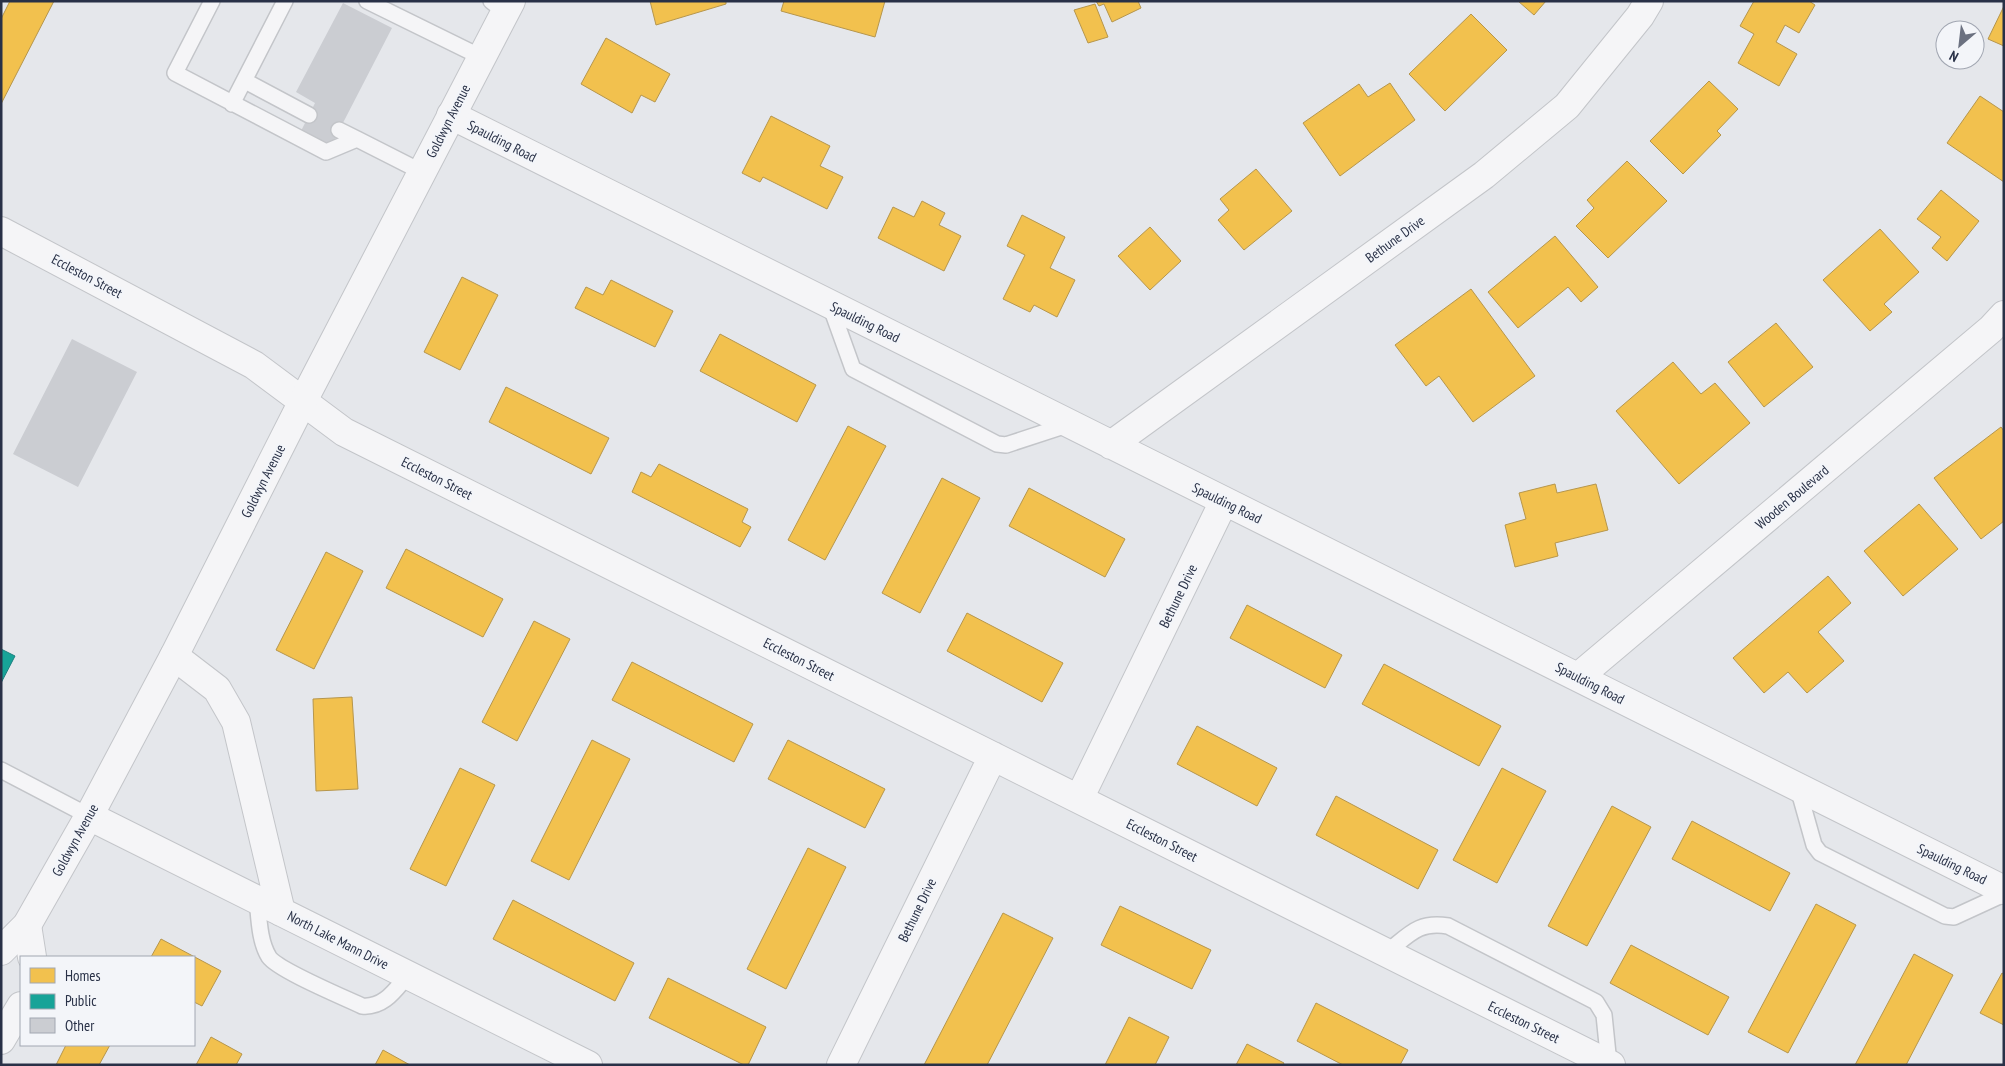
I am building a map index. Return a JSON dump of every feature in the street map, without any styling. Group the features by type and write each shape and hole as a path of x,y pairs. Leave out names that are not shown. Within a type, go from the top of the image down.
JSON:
{"street":[{"name":"Bethune Drive","path":"1111,445 1484,175 1567,106 1640,16 1649,1"},
{"name":"Goldwyn Avenue","path":"1,951 27,925 89,816 174,656 303,401 482,57 502,5"},
{"name":"Spaulding Road","path":"451,115 1578,677 2004,892"},
{"name":"Eccleston Street","path":"1,231 254,365 344,432 1610,1064"},
{"name":"Wooden Boulevard","path":"1578,677 1991,330 2004,315"},
{"name":"Bethune Drive","path":"1079,799 1224,501"},
{"path":"174,656 217,688 236,722 281,912"},
{"name":"Bethune Drive","path":"841,1065 993,756"},
{"name":"North Lake Mann Drive","path":"89,816 588,1065"},
{"path":"27,925 32,956"},
{"path":"1,1040 20,1008"}],"lane":[{"path":"212,1 174,73 326,152 357,139"},
{"path":"232,104 285,1"},
{"path":"367,1 482,57"},
{"path":"245,81 309,114"},
{"path":"340,130 422,172"},
{"path":"830,305 853,369 997,444 1006,445 1070,424"},
{"path":"1,770 89,816"},
{"path":"1798,788 1814,845 1820,853 1945,916 1954,917 2004,892"},
{"path":"257,899 264,946 269,958 281,968 362,1006 371,1007 387,999 408,975"},
{"path":"1386,953 1419,927 1436,924 1448,926 1596,1002 1604,1015 1610,1064"}],"building: Homes":[{"path":"10,1 54,1 1,104 1,19"},
{"path":"650,1 726,1 726,4 656,25"},
{"path":"784,1 885,1 875,37 781,11"},
{"path":"1096,1 1138,1 1141,8 1112,22 1104,4 1099,6"},
{"path":"1518,1 1546,1 1534,15"},
{"path":"1754,1 1809,1 1815,5 1799,33 1785,25 1776,42 1797,54 1779,86 1738,63 1754,34 1740,26"},
{"path":"1095,4 1108,37 1088,43 1074,10"},
{"path":"2004,6 2004,46 1988,39"},
{"path":"1471,14 1507,50 1445,111 1409,74"},
{"path":"606,38 670,74 655,102 641,95 632,113 581,84"},
{"path":"1709,81 1738,109 1717,131 1721,135 1683,174 1650,141"},
{"path":"1390,83 1415,120 1340,176 1303,123 1359,84 1368,97"},
{"path":"1980,96 2004,112 2004,182 1947,143"},
{"path":"771,116 830,146 820,166 843,177 827,209 763,177 760,182 742,173"},
{"path":"1627,161 1667,201 1608,258 1576,226 1594,208 1587,200"},
{"path":"1256,169 1292,211 1244,250 1218,220 1229,210 1220,199"},
{"path":"1941,190 1979,221 1947,261 1932,248 1941,237 1917,219"},
{"path":"922,201 945,213 939,225 961,236 944,271 878,238 893,207 914,217"},
{"path":"1022,215 1065,237 1050,268 1075,280 1057,317 1034,305 1030,312 1003,299 1025,255 1007,246"},
{"path":"1150,227 1181,261 1150,290 1118,256"},
{"path":"1880,229 1919,272 1884,304 1892,312 1870,331 1823,280"},
{"path":"1555,236 1598,287 1581,302 1568,287 1518,328 1488,292"},
{"path":"462,277 498,295 460,370 424,352"},
{"path":"611,280 673,311 655,347 575,308 586,287 603,295"},
{"path":"1471,289 1535,376 1473,422 1439,376 1426,386 1395,345"},
{"path":"1776,323 1813,367 1764,407 1728,362"},
{"path":"720,334 816,385 797,422 700,371"},
{"path":"1673,362 1701,394 1715,383 1750,423 1679,484 1616,411"},
{"path":"506,387 609,438 591,474 489,422"},
{"path":"848,426 886,446 825,560 788,540"},
{"path":"2001,427 2004,431 2004,521 1981,539 1934,478"},
{"path":"659,464 748,509 742,522 751,527 740,547 632,492 641,472 651,477"},
{"path":"942,478 980,498 920,613 882,593"},
{"path":"1555,484 1557,493 1596,484 1608,530 1555,543 1558,556 1515,567 1505,525 1526,519 1519,493"},
{"path":"1029,488 1125,539 1105,577 1009,526"},
{"path":"1919,504 1958,549 1903,596 1864,551"},
{"path":"406,549 503,599 483,637 386,588"},
{"path":"326,552 363,571 314,669 276,650"},
{"path":"1828,576 1851,603 1818,632 1844,661 1807,693 1788,672 1764,693 1733,658"},
{"path":"1247,605 1342,655 1325,688 1230,638"},
{"path":"967,613 1063,663 1042,702 947,651"},
{"path":"534,621 570,639 517,741 482,722"},
{"path":"632,662 753,724 734,762 612,700"},
{"path":"1384,664 1501,726 1479,766 1362,704"},
{"path":"352,697 358,789 316,791 313,699"},
{"path":"1197,726 1277,768 1257,806 1177,764"},
{"path":"592,740 630,759 569,880 531,861"},
{"path":"788,740 885,789 865,828 768,779"},
{"path":"460,768 495,785 446,886 410,869"},
{"path":"1502,768 1546,791 1497,883 1453,860"},
{"path":"1336,796 1438,850 1418,889 1316,835"},
{"path":"1612,806 1651,827 1587,946 1548,926"},
{"path":"1692,821 1790,873 1770,911 1672,859"},
{"path":"808,848 846,867 786,989 747,969"},
{"path":"513,900 634,963 615,1001 493,939"},
{"path":"1816,904 1856,925 1788,1053 1748,1032"},
{"path":"1120,906 1211,950 1192,989 1101,945"},
{"path":"1003,913 1053,938 987,1065 924,1065"},
{"path":"161,939 193,956 152,956"},
{"path":"1631,945 1729,997 1708,1035 1610,983"},
{"path":"1914,954 1953,975 1906,1065 1855,1065"},
{"path":"195,957 221,971 202,1006 195,1002"},
{"path":"2002,973 2004,974 2004,1025 1980,1013"},
{"path":"668,978 766,1027 748,1065 744,1065 649,1018"},
{"path":"1316,1003 1408,1050 1400,1065 1343,1065 1297,1041"},
{"path":"1129,1017 1169,1037 1155,1065 1105,1065"},
{"path":"211,1037 242,1054 236,1065 196,1065"},
{"path":"1247,1044 1284,1063 1283,1065 1236,1065"},
{"path":"66,1046 109,1046 99,1065 56,1065"},
{"path":"383,1050 410,1065 375,1065"}],"building: Public":[{"path":"1,649 15,656 1,683"}],"building: Other":[{"path":"343,3 392,28 330,148 300,133 315,103 296,92"},
{"path":"72,339 137,372 78,487 13,454"}]}
